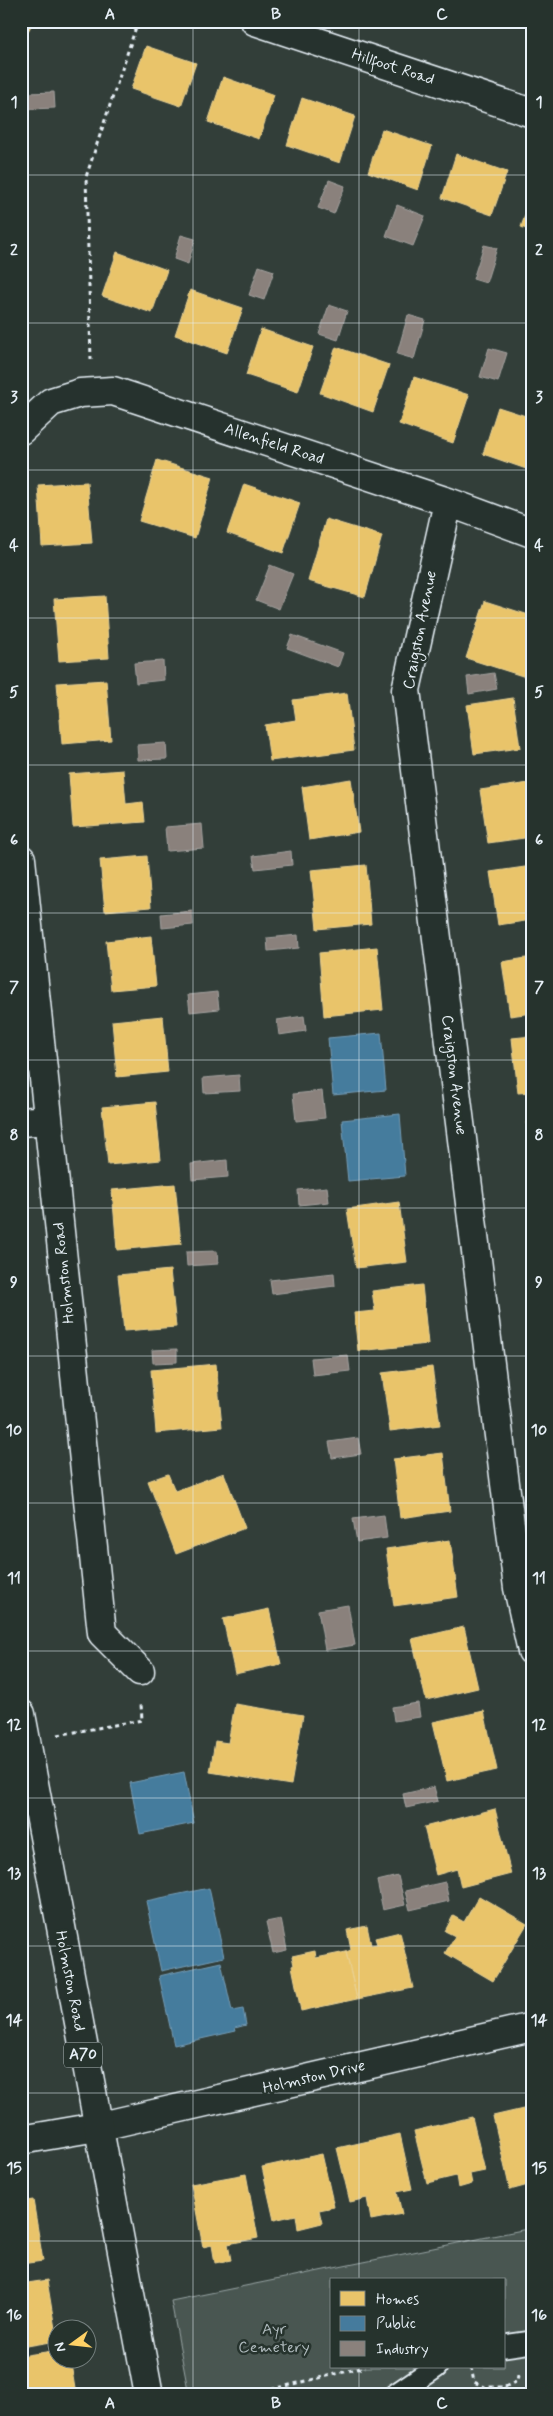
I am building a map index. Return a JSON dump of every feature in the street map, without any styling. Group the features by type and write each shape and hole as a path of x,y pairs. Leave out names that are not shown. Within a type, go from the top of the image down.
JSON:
{"street":[{"name":"Hillfoot Road","path":"255,21 532,113"},
{"name":"Allenfield Road","path":"21,430 51,402 80,394 112,390 448,502 532,533"},
{"name":"Craigston Avenue","path":"448,502 406,690 532,1651"},
{"name":"Holmston Road","path":"21,859 34,1121 102,1633 140,1671"},
{"name":"Holmston Road","path":"21,1714 97,2127 149,2395"},
{"name":"Holmston Drive","path":"21,2140 97,2127 532,2027"}],"lane":[{"path":"506,2346 532,2342"},
{"path":"395,2395 435,2368"}],"path":[{"path":"92,392 86,177 138,21"},
{"path":"25,1741 142,1720 140,1671"},
{"path":"248,2395 361,2368"},
{"path":"471,2368 474,2382 485,2387 505,2387 506,2395"},
{"path":"521,2395 532,2391"}],"green space":[{"name":"Ayr Cemetery","path":"532,2228 532,2395 189,2395 171,2301"}],"building: Homes":[{"path":"21,21 33,22 21,44"},
{"path":"146,46 196,63 181,106 131,89"},
{"path":"223,77 274,95 259,139 208,122"},
{"path":"302,98 355,116 340,163 287,145"},
{"path":"382,129 432,146 418,190 368,172"},
{"path":"456,154 507,172 492,215 442,198"},
{"path":"532,195 532,231 521,227"},
{"path":"117,252 167,270 152,313 102,296"},
{"path":"190,290 243,308 227,353 175,335"},
{"path":"261,329 313,347 298,392 246,375"},
{"path":"336,347 389,365 373,412 320,393"},
{"path":"414,377 469,395 453,443 399,424"},
{"path":"498,407 532,418 532,471 483,454"},
{"path":"157,460 213,477 195,538 139,521"},
{"path":"87,482 92,543 42,546 38,485"},
{"path":"244,484 300,503 283,553 227,533"},
{"path":"326,519 382,536 365,597 308,581"},
{"path":"105,596 109,658 59,661 54,599"},
{"path":"485,601 532,616 532,679 466,658"},
{"path":"106,680 111,740 62,744 57,683"},
{"path":"347,693 354,750 270,761 265,725 296,720 293,700"},
{"path":"513,698 520,748 474,754 467,705"},
{"path":"123,770 126,804 143,802 145,822 73,827 69,774"},
{"path":"351,779 359,832 309,840 302,787"},
{"path":"529,783 532,837 488,843 480,790"},
{"path":"147,856 151,907 105,911 100,860"},
{"path":"366,865 371,924 317,929 311,870"},
{"path":"532,866 532,920 498,925 490,872"},
{"path":"151,936 156,986 111,990 106,941"},
{"path":"377,947 383,1010 324,1016 319,953"},
{"path":"532,957 532,1013 510,1016 502,962"},
{"path":"163,1016 168,1072 117,1077 112,1021"},
{"path":"532,1036 532,1092 518,1093 512,1038"},
{"path":"155,1102 161,1160 108,1165 102,1107"},
{"path":"532,1121 532,1162 526,1122"},
{"path":"175,1184 181,1244 117,1250 112,1190"},
{"path":"399,1202 407,1262 356,1268 347,1209"},
{"path":"170,1270 176,1327 124,1331 118,1275"},
{"path":"422,1285 428,1344 358,1351 354,1313 375,1311 372,1291"},
{"path":"216,1364 222,1427 156,1433 151,1370"},
{"path":"432,1367 440,1425 390,1431 382,1373"},
{"path":"443,1453 450,1511 400,1518 393,1459"},
{"path":"224,1473 245,1528 176,1554 148,1481 168,1474 175,1491"},
{"path":"450,1540 458,1597 394,1606 386,1549"},
{"path":"269,1609 281,1664 235,1674 223,1619"},
{"path":"464,1627 478,1688 426,1700 412,1639"},
{"path":"235,1704 303,1715 291,1785 210,1772 215,1741 228,1743"},
{"path":"484,1711 497,1770 447,1781 433,1722"},
{"path":"495,1809 511,1874 461,1887 457,1869 436,1875 424,1827"},
{"path":"479,1896 527,1924 493,1981 445,1953 455,1936 445,1931 453,1916 464,1922"},
{"path":"367,1926 371,1945 377,1944 375,1938 400,1932 413,1988 357,1999 346,1952 351,1950 347,1930"},
{"path":"315,1951 316,1958 346,1952 357,1999 301,2011 292,1966 294,1965 292,1956"},
{"path":"532,2107 532,2184 510,2190 493,2116"},
{"path":"472,2117 485,2171 470,2174 472,2184 458,2188 456,2176 427,2183 414,2131"},
{"path":"400,2134 412,2189 397,2192 402,2214 371,2220 367,2198 350,2202 337,2148"},
{"path":"322,2154 334,2207 319,2210 322,2223 298,2229 296,2215 274,2220 262,2167"},
{"path":"246,2174 258,2238 228,2244 231,2260 215,2263 212,2245 203,2247 191,2184"},
{"path":"33,2200 43,2261 21,2264 21,2202"},
{"path":"47,2280 53,2318 48,2318 48,2342 21,2347 21,2284"},
{"path":"48,2352 48,2368 72,2368 76,2395 24,2395 21,2356"}],"building: Public":[{"path":"381,1033 386,1090 333,1095 328,1038"},
{"path":"400,1114 405,1176 348,1181 342,1120"},
{"path":"184,1772 194,1823 140,1834 130,1783"},
{"path":"209,1888 224,1957 161,1971 146,1901"},
{"path":"221,1962 232,2011 243,2009 246,2025 235,2028 236,2031 174,2045 159,1976"}],"building: Industry":[{"path":"54,92 55,108 30,109 29,93"},
{"path":"329,180 345,186 334,214 318,208"},
{"path":"397,205 425,216 413,246 386,236"},
{"path":"181,235 195,239 188,264 174,259"},
{"path":"484,245 497,248 486,283 473,279"},
{"path":"259,266 274,271 264,300 249,295"},
{"path":"329,305 347,311 338,340 319,334"},
{"path":"408,315 425,320 414,359 397,354"},
{"path":"489,348 507,353 498,382 480,377"},
{"path":"270,565 293,574 279,609 256,600"},
{"path":"292,635 343,653 338,667 287,648"},
{"path":"163,661 164,680 136,683 134,663"},
{"path":"494,673 497,689 469,694 467,677"},
{"path":"166,743 167,759 138,760 137,745"},
{"path":"202,824 204,848 167,851 165,827"},
{"path":"291,851 292,865 255,869 253,856"},
{"path":"192,911 193,925 162,928 161,914"},
{"path":"298,935 299,948 268,951 267,938"},
{"path":"217,992 219,1009 190,1012 188,995"},
{"path":"304,1016 306,1031 279,1035 277,1020"},
{"path":"239,1075 240,1091 204,1093 203,1078"},
{"path":"322,1091 325,1118 296,1121 293,1094"},
{"path":"227,1160 228,1177 192,1180 191,1164"},
{"path":"327,1187 329,1202 299,1205 298,1190"},
{"path":"217,1251 218,1264 187,1266 186,1252"},
{"path":"334,1273 335,1286 272,1294 270,1280"},
{"path":"177,1349 177,1362 153,1363 152,1350"},
{"path":"348,1355 350,1371 313,1375 311,1358"},
{"path":"358,1438 361,1454 332,1458 329,1442"},
{"path":"384,1515 387,1538 357,1542 353,1519"},
{"path":"348,1605 355,1645 325,1650 318,1610"},
{"path":"418,1703 420,1717 394,1721 392,1707"},
{"path":"434,1787 438,1801 406,1808 403,1794"},
{"path":"398,1876 405,1905 383,1910 377,1881"},
{"path":"445,1882 449,1901 410,1910 405,1891"},
{"path":"281,1919 287,1950 273,1953 266,1922"}]}
